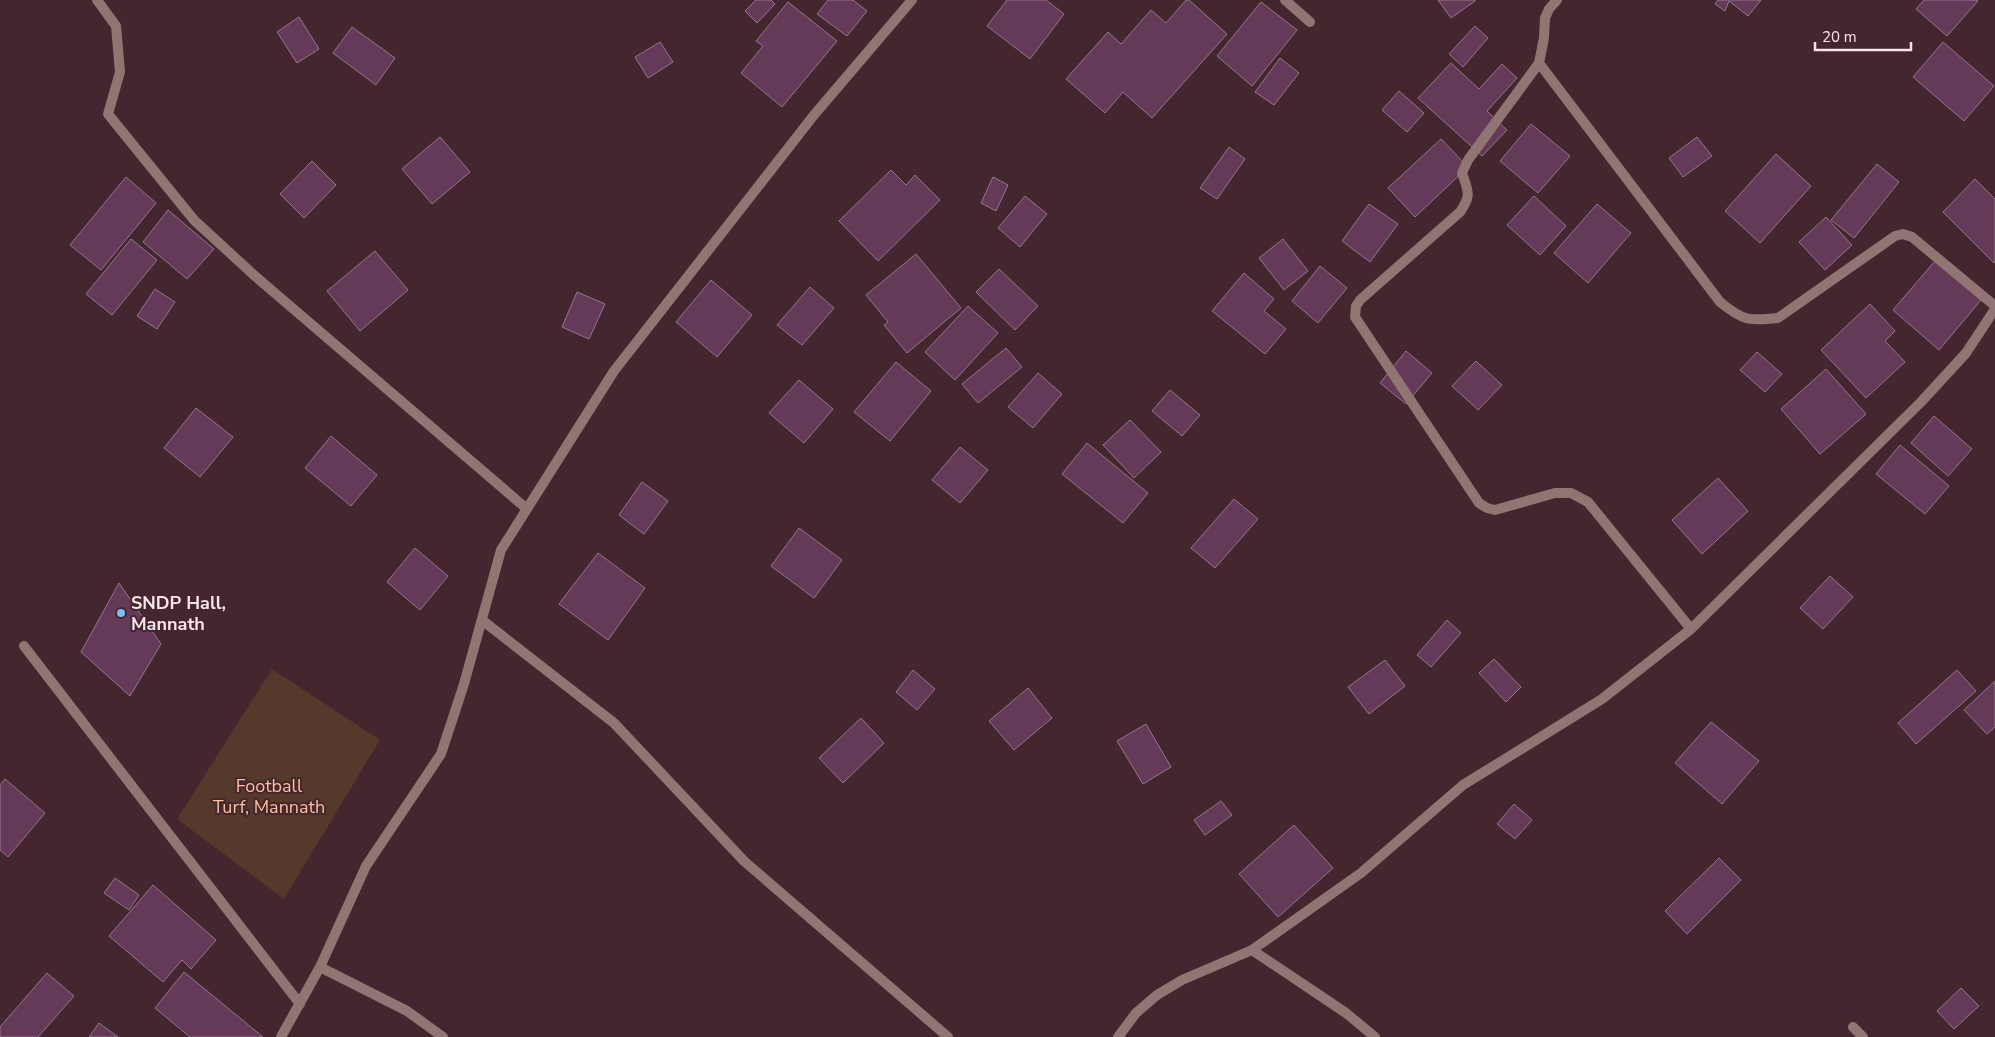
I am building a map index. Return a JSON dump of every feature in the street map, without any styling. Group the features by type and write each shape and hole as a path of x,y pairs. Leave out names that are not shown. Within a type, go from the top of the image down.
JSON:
{"street":[{"path":"97,0 116,26 120,72 108,114 194,220 263,282 527,509"},
{"path":"281,1037 320,967 366,866 441,754 464,684 501,550 614,370 814,115 912,0"},
{"path":"1285,0 1310,22"},
{"path":"1557,0 1549,9 1545,18 1540,63 1468,160 1462,172 1468,191 1468,201 1460,212 1360,300 1356,306 1355,317 1479,503 1495,510 1556,493 1571,493 1588,502 1691,629"},
{"path":"1118,1037 1136,1013 1157,996 1182,980 1252,950 1361,872 1462,785 1602,699 1691,629 1920,402 1966,353 1995,308 1912,237 1903,234 1895,236 1778,318 1755,320 1736,315 1720,302 1540,63"},
{"path":"482,620 614,724 744,861 948,1037"},
{"path":"24,646 300,1004"},
{"path":"1252,950 1346,1013 1375,1037"},
{"path":"320,967 407,1011 443,1037"},
{"path":"1853,1027 1863,1037"}],"green space":[{"name":"Football Turf, Mannath","path":"272,669 380,740 284,899 177,819"}],"building":[{"path":"756,0 771,0 775,4 757,23 745,11"},
{"path":"828,0 853,0 867,11 847,36 817,14"},
{"path":"1007,0 1046,0 1064,14 1030,59 987,26"},
{"path":"1186,0 1189,0 1227,34 1152,118 1123,92 1105,113 1066,79 1108,32 1121,44 1151,10 1166,23"},
{"path":"1438,0 1475,0 1475,1 1451,18"},
{"path":"1718,0 1761,0 1748,16 1729,1 1725,11 1715,4"},
{"path":"1924,0 1978,1 1947,36 1916,9"},
{"path":"788,2 837,41 782,107 741,73 763,46 756,41"},
{"path":"1261,2 1297,30 1252,86 1217,56"},
{"path":"299,17 319,49 297,63 277,32"},
{"path":"1475,26 1488,38 1463,67 1449,54"},
{"path":"352,27 395,58 376,85 333,53"},
{"path":"660,42 673,62 648,78 635,57"},
{"path":"1943,42 1994,86 1964,121 1913,77"},
{"path":"1280,58 1299,73 1274,105 1255,92"},
{"path":"1451,63 1479,89 1502,64 1517,78 1487,111 1507,130 1482,156 1418,98"},
{"path":"1399,91 1424,113 1407,132 1382,110"},
{"path":"1531,124 1570,156 1538,193 1500,161"},
{"path":"440,137 470,172 432,204 402,169"},
{"path":"1697,137 1712,156 1683,177 1669,158"},
{"path":"1441,139 1468,167 1415,217 1388,188"},
{"path":"1229,147 1245,159 1217,199 1200,188"},
{"path":"1776,154 1811,186 1760,243 1725,211"},
{"path":"312,161 336,185 304,218 280,194"},
{"path":"1877,164 1899,182 1854,238 1831,220"},
{"path":"891,170 906,185 915,175 940,200 878,261 839,221"},
{"path":"126,177 156,203 101,270 70,245"},
{"path":"993,177 1008,185 996,211 981,203"},
{"path":"1975,179 1995,199 1994,263 1943,212"},
{"path":"1025,196 1047,214 1020,247 998,228"},
{"path":"1534,196 1566,226 1540,255 1507,225"},
{"path":"1369,204 1398,224 1370,262 1342,241"},
{"path":"1597,204 1631,233 1588,283 1554,253"},
{"path":"168,210 214,249 187,279 143,242"},
{"path":"1826,217 1852,245 1825,270 1799,242"},
{"path":"131,239 157,260 112,315 86,294"},
{"path":"1283,239 1308,271 1284,290 1259,258"},
{"path":"375,251 408,290 360,331 327,291"},
{"path":"916,254 961,308 907,353 884,325 888,322 866,295"},
{"path":"1935,261 1981,300 1939,350 1893,310"},
{"path":"1320,266 1347,288 1318,323 1292,301"},
{"path":"999,269 1038,306 1015,330 976,292"},
{"path":"1244,273 1274,299 1264,311 1286,329 1265,354 1212,311"},
{"path":"711,280 752,315 717,357 676,322"},
{"path":"810,287 834,308 802,345 777,325"},
{"path":"155,289 175,302 157,329 137,316"},
{"path":"577,292 605,304 589,339 562,327"},
{"path":"1870,304 1895,331 1885,341 1905,362 1866,398 1821,350"},
{"path":"968,306 998,333 955,380 925,352"},
{"path":"1006,348 1022,367 978,403 962,384"},
{"path":"1406,351 1432,373 1406,404 1380,383"},
{"path":"1757,352 1782,374 1765,392 1740,370"},
{"path":"1476,361 1502,385 1478,410 1452,386"},
{"path":"896,362 931,391 890,441 854,412"},
{"path":"1826,369 1866,414 1820,454 1781,409"},
{"path":"1038,373 1062,394 1033,428 1008,407"},
{"path":"799,380 833,409 804,443 769,413"},
{"path":"1170,390 1200,415 1182,436 1152,411"},
{"path":"196,408 233,437 200,477 164,448"},
{"path":"1934,416 1972,449 1948,476 1911,443"},
{"path":"1130,420 1161,452 1134,478 1103,445"},
{"path":"331,436 377,475 351,506 305,468"},
{"path":"1087,443 1148,493 1123,523 1062,474"},
{"path":"1900,445 1949,486 1925,514 1876,474"},
{"path":"960,447 988,470 960,503 932,480"},
{"path":"1718,478 1748,511 1702,554 1672,520"},
{"path":"642,482 668,501 644,534 619,515"},
{"path":"1234,499 1258,519 1215,568 1191,548"},
{"path":"799,528 842,560 814,598 771,566"},
{"path":"415,548 448,576 420,610 387,582"},
{"path":"598,553 645,588 608,640 559,604"},
{"path":"1830,576 1853,597 1823,629 1800,608"},
{"name":"SNDP Hall, Mannath","path":"119,583 161,644 130,696 81,652"},
{"path":"1447,620 1461,633 1431,667 1417,655"},
{"path":"1494,659 1521,687 1506,702 1479,673"},
{"path":"1385,660 1405,686 1369,714 1348,687"},
{"path":"913,670 935,689 917,710 896,692"},
{"path":"1957,670 1976,691 1916,744 1898,723"},
{"path":"1995,681 1995,727 1987,734 1964,710"},
{"path":"1028,688 1052,718 1014,750 989,721"},
{"path":"861,718 884,743 843,783 819,758"},
{"path":"1711,722 1759,761 1722,804 1675,763"},
{"path":"1146,724 1171,767 1143,784 1117,741"},
{"path":"5,779 45,813 8,857 0,850 0,785"},
{"path":"1221,801 1232,815 1205,835 1194,820"},
{"path":"1514,804 1532,820 1515,839 1497,824"},
{"path":"1294,825 1333,868 1278,917 1239,874"},
{"path":"1719,858 1741,880 1687,934 1665,911"},
{"path":"115,878 139,895 129,910 104,893"},
{"path":"153,885 216,940 191,969 182,960 163,982 109,936"},
{"path":"184,972 263,1037 190,1037 155,1008"},
{"path":"47,973 74,996 38,1037 0,1037 0,1027"},
{"path":"1961,988 1979,1006 1954,1029 1937,1011"},
{"path":"99,1023 118,1037 89,1037"}],"place":[{"name":"SNDP Hall, Mannath","path":"121,613"}]}
